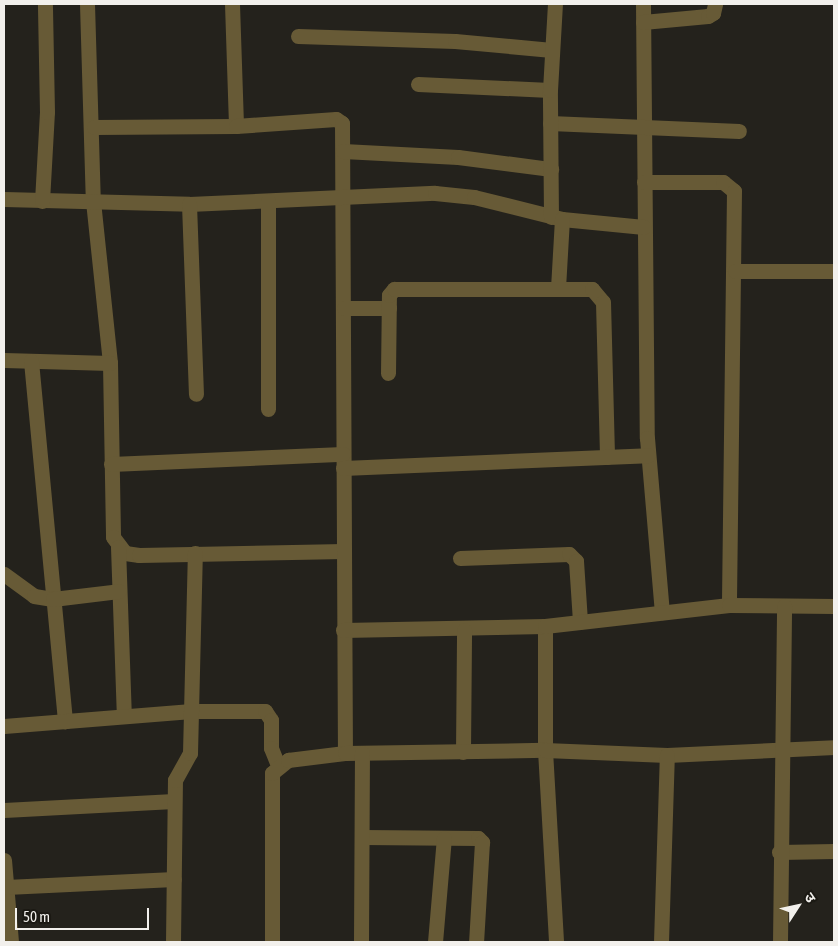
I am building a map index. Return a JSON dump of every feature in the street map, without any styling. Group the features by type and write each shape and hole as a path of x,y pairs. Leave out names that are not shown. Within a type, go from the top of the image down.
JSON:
{"street":[{"path":"42,201 47,112 44,4"},
{"path":"87,4 94,127 93,201 110,363 113,537 118,547 124,716"},
{"path":"232,4 236,126"},
{"path":"555,4 550,90 550,170 556,218 558,288"},
{"path":"643,4 648,455 662,612"},
{"path":"643,22 708,16 713,13 716,4"},
{"path":"298,36 455,41 552,50"},
{"path":"418,84 550,90"},
{"path":"94,127 236,126 340,120 344,127 342,197 345,753"},
{"path":"550,123 738,131"},
{"path":"343,151 458,157 550,170"},
{"path":"644,182 730,184 736,214 729,605"},
{"path":"4,199 189,204 435,193 474,197 556,218 644,227"},
{"path":"268,201 268,409"},
{"path":"189,204 196,394"},
{"path":"735,271 834,272"},
{"path":"388,373 389,295 400,287 592,289 603,302 606,457"},
{"path":"344,308 389,308"},
{"path":"4,360 110,363"},
{"path":"31,361 65,721"},
{"path":"111,464 648,455"},
{"path":"118,547 126,553 139,555 344,551"},
{"path":"173,942 175,780 190,753 195,553"},
{"path":"460,558 569,554 576,561 580,622"},
{"path":"4,574 34,596 53,599 119,591"},
{"path":"343,630 464,630 544,626 729,605 834,606"},
{"path":"780,942 780,747 784,606"},
{"path":"544,626 545,750 556,942"},
{"path":"463,752 464,630"},
{"path":"4,726 191,711 265,711 271,720 271,748 278,765"},
{"path":"272,942 272,773 278,765 288,760 345,753 545,750 667,755 780,747 834,747"},
{"path":"360,942 362,753"},
{"path":"660,942 667,755"},
{"path":"4,810 174,801"},
{"path":"362,837 478,838 484,848 476,942"},
{"path":"435,942 444,838"},
{"path":"779,852 834,850"},
{"path":"4,860 11,942"},
{"path":"6,887 174,879"}]}
